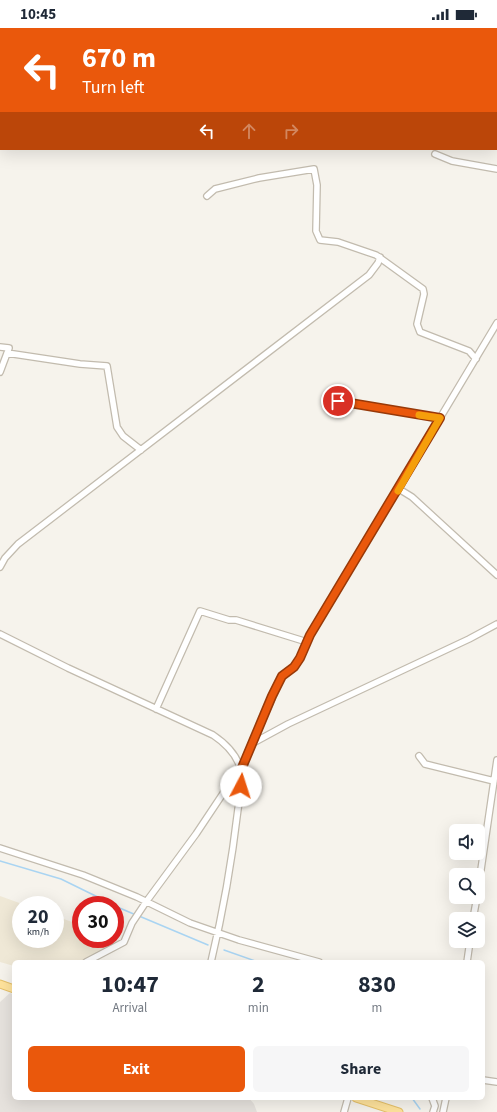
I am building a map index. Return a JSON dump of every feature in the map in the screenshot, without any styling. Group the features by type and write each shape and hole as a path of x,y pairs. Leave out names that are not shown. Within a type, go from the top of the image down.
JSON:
{"main road":[{"path":"0,984 12,988"},
{"path":"362,1100 400,1112"}],"street":[{"path":"435,154 452,161 497,169"},
{"path":"207,196 215,189 252,180 314,169 317,186 316,231 320,240 338,242 376,255 424,289 417,324 420,332 469,351 476,359"},
{"path":"0,567 5,558 18,544 369,275 378,263 380,257"},
{"path":"90,960 124,942 134,919 196,834 236,774 241,770 282,676 294,667 300,658 307,642 497,323"},
{"path":"0,347 9,348 0,372"},
{"path":"7,353 80,364 107,366 117,427 123,436 141,450"},
{"path":"338,401 440,418"},
{"path":"399,489 412,498 497,575"},
{"path":"156,709 200,611 229,620 236,620 307,642"},
{"path":"251,745 258,739 288,724 469,639 497,624"},
{"path":"0,634 68,668 213,735 222,741 234,755 241,770 242,777 236,829 218,933 211,960"},
{"path":"419,756 425,764 494,781"},
{"path":"481,868 497,760"},
{"path":"0,848 83,875 190,923 239,940 312,960"},
{"path":"467,960 469,948"},
{"path":"485,1080 497,1082"},
{"path":"344,1112 347,1100"},
{"path":"433,1100 435,1106 433,1112"},
{"path":"443,1112 446,1100"}],"shaded area":[{"path":"0,896 12,900 12,948 64,948 64,919 72,922 72,948 105,948 83,960 12,960 12,965 0,962"},
{"path":"10,993 12,994 12,1100 251,1100 257,1112 0,1112 0,1002"}],"waterway":[{"path":"0,861 61,879 96,896"},
{"path":"124,910 136,915"},
{"path":"139,916 208,945"},
{"path":"224,950 252,960"},
{"path":"413,1100 420,1109"}],"slow traffic":[{"path":"398,491 440,418 419,415"}],"route":[{"path":"241,786 241,770 282,676 294,667 300,658 310,635 440,418 338,401"}]}
